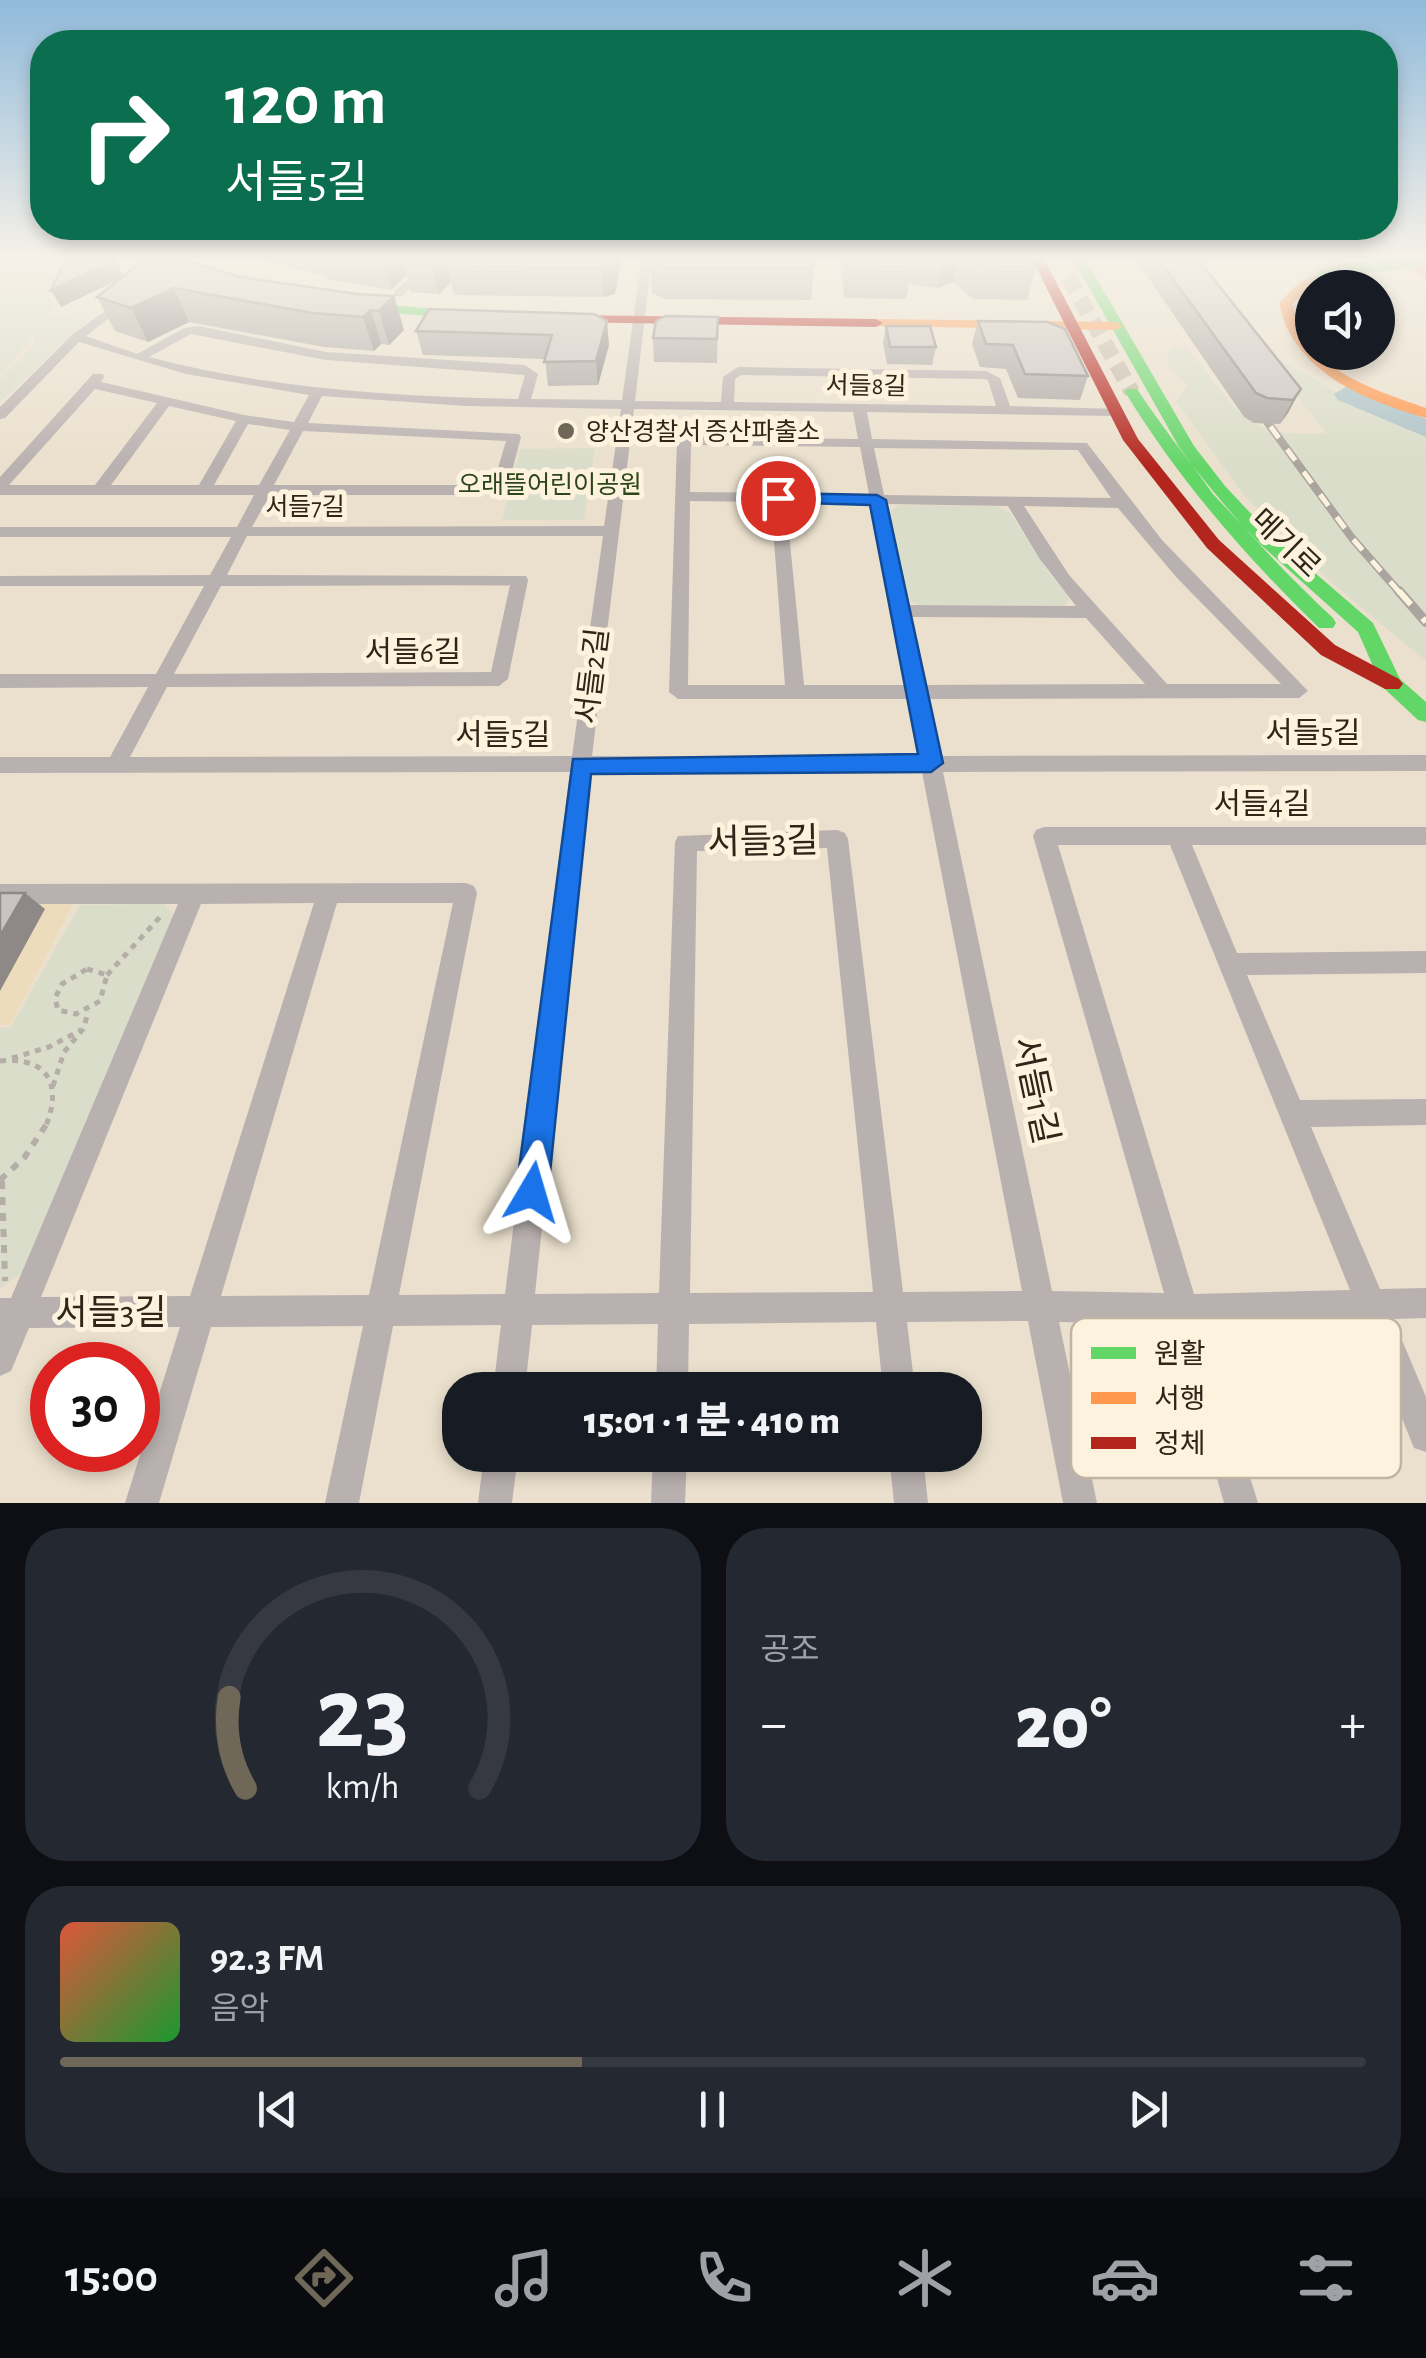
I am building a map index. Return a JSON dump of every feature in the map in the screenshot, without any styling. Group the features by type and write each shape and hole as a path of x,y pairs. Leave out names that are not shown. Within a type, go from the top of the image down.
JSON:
{"main road":[{"path":"1072,327 1116,412 1169,491 1214,544 1328,650 1392,684"},
{"name":"메기로","path":"1116,327 1185,478 1241,544 1426,714"},
{"path":"1332,370 1426,413"},
{"path":"1354,370 1426,396"},
{"path":"1100,384 1119,376 1140,386"}],"street":[{"path":"0,415 90,327"},
{"name":"서들2길","path":"511,1372 636,327"},
{"path":"138,358 188,331 198,330 326,356 513,367 532,374 523,403"},
{"name":"서들8길","path":"77,337 138,358 260,386 420,401 1116,412"},
{"name":"서들8길","path":"727,406 731,372 986,375 994,378 1004,410"},
{"path":"96,380 165,402 299,427 514,437 499,490 0,488 96,380"},
{"path":"116,766 317,393"},
{"path":"99,490 165,402"},
{"name":"서들1길","path":"859,408 1071,1456"},
{"path":"203,491 244,419"},
{"path":"684,441 1082,446 1120,504 1190,583 1299,690 678,692 684,496 684,441"},
{"path":"684,496 1120,504"},
{"path":"778,498 795,693"},
{"path":"1014,502 1047,557 1089,612 1162,692"},
{"name":"서들7길","path":"0,532 610,531"},
{"name":"서들6길","path":"0,581 520,580 499,680 0,681"},
{"path":"901,611 1089,612"},
{"name":"서들5길","path":"7,765 1426,763"},
{"path":"0,786 7,765"},
{"path":"1177,836 1044,836 1188,1318"},
{"name":"서들4길","path":"1377,1318 1177,836 1426,836"},
{"name":"서들3길","path":"672,1372 686,842 837,839 897,1372"},
{"name":"서들3길","path":"142,1503 330,893"},
{"path":"0,894 466,893 342,1503"},
{"name":"서들3길","path":"0,1360 9,1304 194,894"},
{"path":"1230,964 1426,962"},
{"path":"1292,1114 1426,1112"},
{"name":"서들3길","path":"9,1304 201,1311 1185,1308 1426,1303"},
{"name":"서들4길","path":"1401,1376 1426,1436"},
{"path":"495,1503 499,1472"},
{"path":"668,1503 669,1472"},
{"path":"907,1472 910,1503"},
{"name":"서들1길","path":"1075,1478 1080,1503"},
{"path":"1234,1478 1241,1503"}],"path":[{"path":"107,975 86,969 70,977 58,991 55,1005 63,1014 88,1010 103,997 107,975 171,908"},
{"path":"9,1304 1,1179 28,1156 44,1131 52,1107 52,1086 64,1052 84,1028 88,1010"},
{"path":"4,1060 49,1048 84,1028"},
{"path":"4,1060 28,1061 44,1070 52,1086"}],"shaded area":[{"path":"0,904 73,904 10,1025 0,1025"}],"green space":[{"path":"0,327 41,327 0,376"},
{"path":"42,327 80,327 0,402 0,379 35,344 33,340"},
{"path":"1174,348 1188,349 1243,415 1275,431 1326,433 1260,348 1354,402 1426,433 1426,661 1332,583 1244,495 1176,401 1188,386 1169,368 1167,355"},
{"name":"오래뜰어린이공원","path":"595,448 584,520 502,520 520,449"},
{"path":"898,505 995,506 1009,512 1050,575 1070,597 1065,606 919,605 909,600 890,512"},
{"path":"164,904 176,917 24,1271 0,1289 0,1028 11,1027 80,905"}],"building":[{"path":"418,327 605,327 596,361 544,362 552,335 416,331"},
{"path":"655,327 718,327 717,339 653,338"},
{"path":"886,327 930,327 936,347 890,347"},
{"path":"980,327 1060,327 1065,329 1088,376 1025,374 1013,345 986,344"},
{"path":"1208,327 1252,327 1301,389 1293,400 1256,393"},
{"path":"0,893 25,893 0,936"}],"waterway":[{"path":"1347,394 1426,429"}],"tunnel":[{"path":"1096,327 1132,392"}],"railway":[{"path":"1253,402 1256,406"},
{"path":"1254,404 1352,538 1401,594"},
{"path":"1399,591 1426,622"}],"traffic: fast":[{"path":"1118,327 1187,447 1219,490 1265,539 1366,628 1392,684"},
{"path":"1132,392 1174,455 1221,514 1326,623"},
{"path":"1379,672 1426,714"}],"traffic: slow":[{"path":"1291,327 1295,335"},
{"path":"1328,370 1359,387 1426,413"}],"traffic: jam":[{"path":"1073,327 1131,440 1213,544 1328,650 1392,684"}],"place":[{"name":"양산경찰서 증산파출소","path":"566,431"}],"route":[{"path":"532,1192 581,765 931,763 877,500 778,498"}]}
